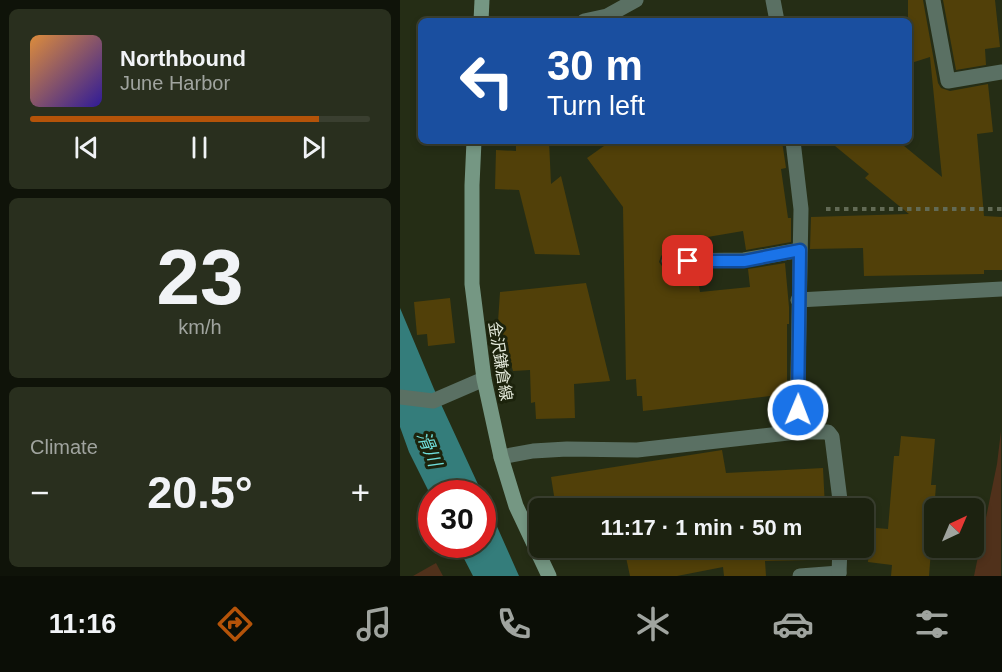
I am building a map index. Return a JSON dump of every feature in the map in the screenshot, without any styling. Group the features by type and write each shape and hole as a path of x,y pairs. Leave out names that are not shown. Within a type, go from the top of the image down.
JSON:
{"main road":[{"path":"481,18 482,0"},
{"name":"金沢鎌倉線","path":"474,144 472,284 484,379 501,457 516,506 549,576"}],"street":[{"path":"598,18 607,16 636,0"},
{"path":"773,0 776,18"},
{"path":"933,0 948,81 1002,72"},
{"path":"793,144 801,209 797,432"},
{"path":"669,261 744,261 800,250"},
{"path":"798,300 1002,289"},
{"path":"400,397 433,401 484,379"},
{"path":"501,457 533,451 567,449 637,450 821,430 828,432 832,437 840,498"},
{"path":"800,576 838,574 839,558"}],"path":[{"path":"801,209 1002,209"}],"shaded area":[{"path":"1001,431 1001,576 974,576 978,558 984,558 984,527"},
{"path":"436,563 443,576 413,576"}],"water":[{"name":"滑川","path":"400,308 476,480 423,480 400,427"},
{"path":"496,524 519,576 473,576 464,558 496,558"}],"building":[{"path":"908,0 923,0 938,83 941,88 950,91 988,84 993,132 977,134 984,216 1002,217 1002,270 984,270 984,274 864,276 863,248 810,249 811,217 909,214 865,178 869,174 833,144 902,144 942,177 930,57 912,63 912,18 908,18"},
{"path":"943,0 995,0 1000,47 985,49 986,65 956,70"},
{"path":"516,144 549,144 551,184 561,176 580,255 535,254 519,190 495,189 496,150 516,151"},
{"path":"607,144 782,144 786,168 781,169 788,218 791,218 791,242 746,250 743,231 690,240 693,251 665,252 659,262 664,269 669,271 696,270 700,292 750,287 748,269 785,263 789,307 787,394 643,411 642,396 637,396 636,379 626,380 623,207 587,158"},
{"path":"586,283 610,381 574,384 575,418 536,419 535,402 531,403 530,370 513,371 498,322 500,292"},
{"path":"450,298 455,343 428,346 427,334 417,335 414,302"},
{"path":"901,436 935,439 931,485 936,485 935,498 924,498 924,558 930,558 929,576 891,576 892,565 868,562 868,558 874,558 874,528 888,529 894,456 899,456"},
{"path":"722,450 726,473 823,468 824,498 554,498 551,477"},
{"path":"626,558 809,558 809,560 765,561 766,576 724,576 723,567 677,576 630,576"}],"route":[{"path":"688,261 744,261 800,250 798,410"}]}
